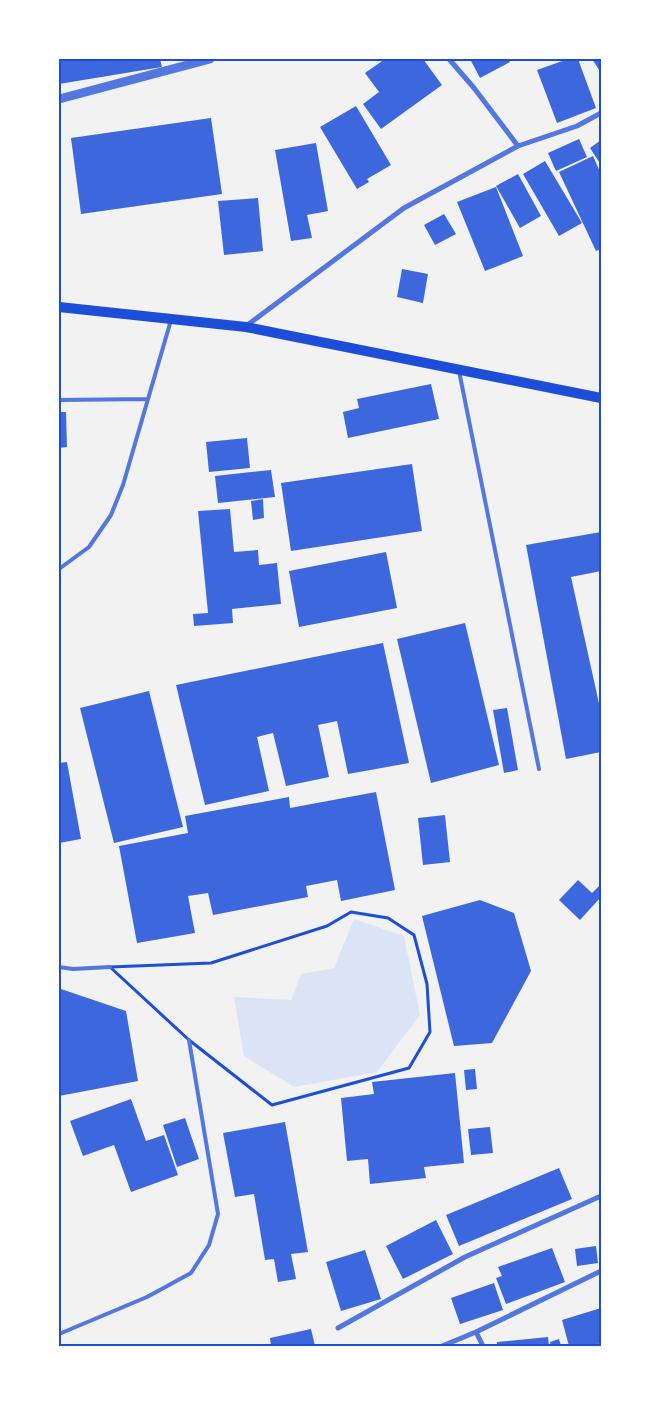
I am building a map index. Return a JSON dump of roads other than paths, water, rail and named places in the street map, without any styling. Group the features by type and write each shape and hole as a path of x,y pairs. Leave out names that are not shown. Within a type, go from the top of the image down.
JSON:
{"main road":[{"path":"59,308 246,327 601,398"}],"street":[{"path":"59,99 210,59"},
{"path":"449,59 474,88 518,146"},
{"path":"246,327 404,208 518,146 577,126 601,114"},
{"path":"338,1328 465,1257 601,1196"},
{"path":"442,1346 476,1332 601,1271"},
{"path":"476,1332 483,1346"}],"lane":[{"path":"59,569 89,547 111,515 122,485 171,320"},
{"path":"458,369 539,770"},
{"path":"59,400 147,399"},
{"path":"59,967 73,969 110,966"},
{"path":"59,1334 147,1297 191,1274 209,1245 218,1214 189,1040"}]}
